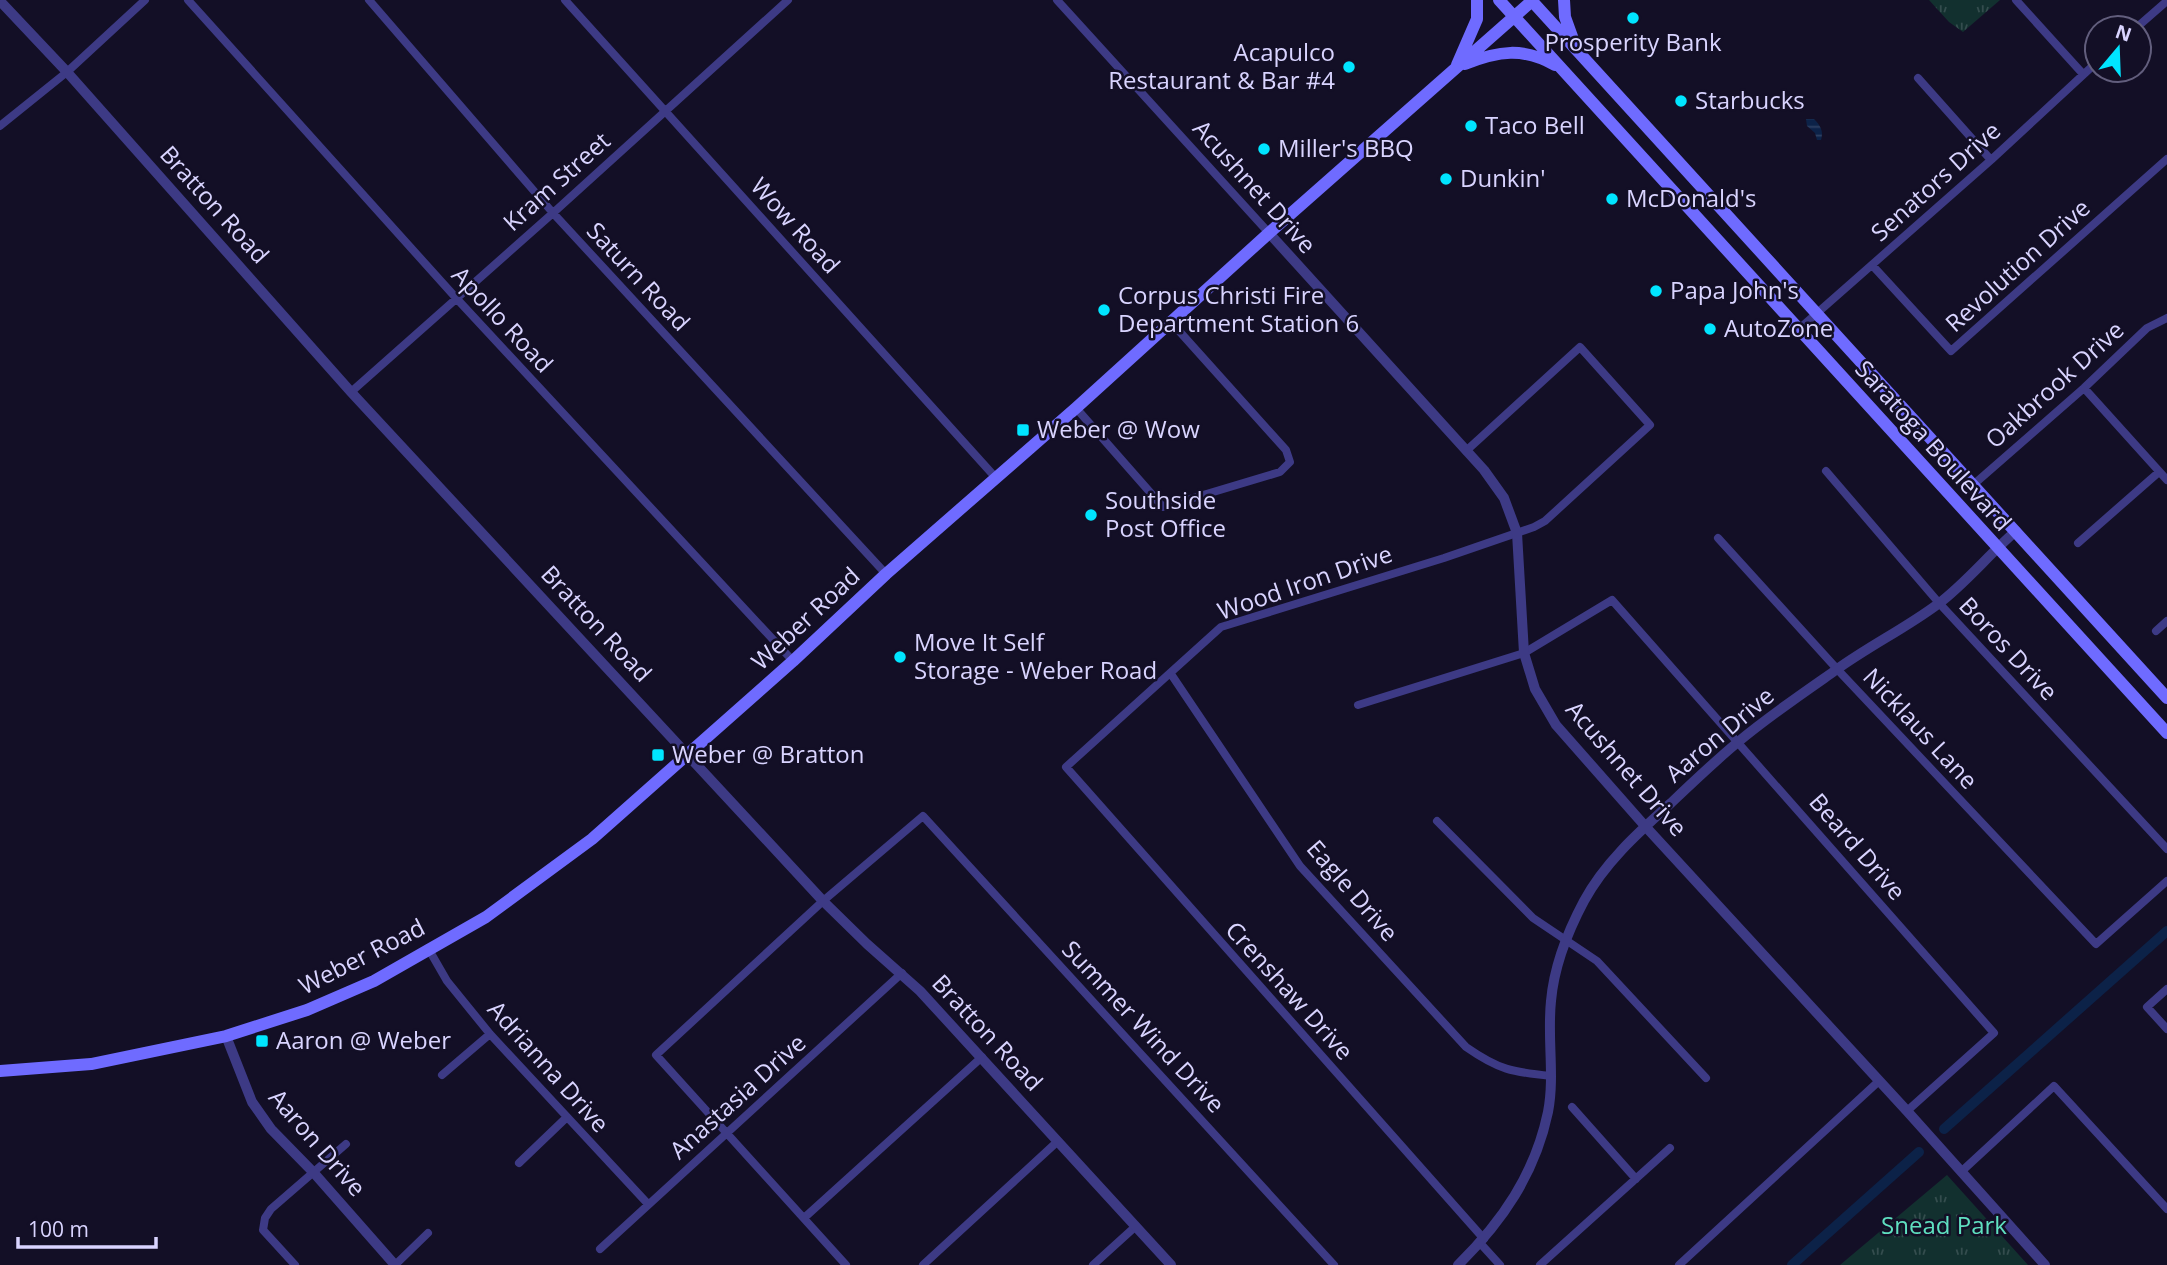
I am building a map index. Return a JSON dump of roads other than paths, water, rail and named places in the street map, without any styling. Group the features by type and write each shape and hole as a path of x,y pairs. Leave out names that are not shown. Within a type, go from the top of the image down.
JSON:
{"main road":[{"path":"1455,68 1477,19 1478,0"},
{"name":"Saratoga Boulevard","path":"1499,0 2167,733"},
{"name":"Weber Road","path":"0,1071 91,1064 226,1036 318,1005 374,981 486,916 592,839 793,661 886,573 1076,408 1532,0"},
{"name":"Saratoga Boulevard","path":"1532,0 2167,698"},
{"path":"1564,0 1565,17 1578,52"},
{"path":"1455,68 1478,59 1510,52 1543,58 1562,69"}],"street":[{"path":"0,126 67,72 145,0"},
{"name":"Apollo Road","path":"188,0 457,299 793,661"},
{"name":"Saturn Road","path":"369,0 553,213 886,573"},
{"name":"Wow Road","path":"565,0 996,478"},
{"name":"Kram Street","path":"351,392 788,0"},
{"name":"Acushnet Drive","path":"1057,0 1466,451 1504,498 1517,533 1524,653 1535,689 1556,725 2045,1265"},
{"path":"2016,0 2083,74"},
{"name":"Bratton Road","path":"0,1 67,72 351,392 823,901 867,944 902,973 1171,1265"},
{"path":"2152,14 2167,1"},
{"name":"Senators Drive","path":"1799,329 2083,74"},
{"path":"1918,78 1991,159"},
{"name":"Revolution Drive","path":"1872,265 1951,351 2167,159"},
{"name":"Oakbrook Drive","path":"1973,485 2084,388 2147,328 2167,318"},
{"path":"1076,408 1163,507 1280,472 1290,462 1286,450 1171,322"},
{"name":"Wood Iron Drive","path":"1066,768 1222,627 1517,533 1545,521 1650,425 1580,347 1466,451"},
{"path":"2084,388 2167,480"},
{"name":"Boros Drive","path":"1826,471 1939,603 2167,849"},
{"path":"2078,543 2159,472"},
{"name":"Aaron Drive","path":"1458,1265 1482,1241 1514,1200 1539,1147 1548,1111 1551,1076 1550,1002 1556,974 1566,941 1584,901 1617,854 1738,741 1837,669 1939,603 2016,531"},
{"name":"Nicklaus Lane","path":"1718,538 1837,669 2096,944 2167,881"},
{"name":"Beard Drive","path":"1524,653 1612,600 1994,1033 1907,1111"},
{"path":"2156,631 2167,621"},
{"path":"1358,705 1524,653"},
{"name":"Eagle Drive","path":"1171,674 1300,866 1466,1047 1487,1061 1513,1072 1551,1076"},
{"name":"Crenshaw Drive","path":"1066,768 1482,1241 1500,1265"},
{"name":"Summer Wind Drive","path":"823,901 923,816 1334,1265"},
{"path":"1437,821 1533,918 1597,961 1706,1078"},
{"path":"823,901 656,1055 846,1265"},
{"name":"Adrianna Drive","path":"428,948 447,981 490,1034 649,1204"},
{"name":"Anastasia Drive","path":"600,1249 902,973"},
{"path":"2167,989 2147,1007 2167,1029"},
{"path":"442,1075 490,1034"},
{"name":"Aaron Drive","path":"226,1036 252,1102 271,1129 314,1173 395,1265"},
{"path":"804,1218 982,1058"},
{"path":"1679,1265 1879,1081"},
{"path":"1962,1171 2054,1086 2167,1209"},
{"path":"1572,1107 1636,1179"},
{"path":"519,1163 567,1117"},
{"path":"922,1265 1058,1140"},
{"path":"295,1265 263,1230 265,1218 271,1209 346,1144"},
{"path":"1540,1265 1670,1148"},
{"path":"1093,1265 1136,1226"},
{"path":"395,1265 428,1233"}],"water":[{"path":"1806,119 1814,119 1818,124 1822,131 1821,140 1817,140 1815,133 1807,126"}],"waterway":[{"path":"1944,1129 2167,931"},
{"path":"1792,1265 1919,1152"}],"place":[{"name":"Prosperity Bank","path":"1633,18"},
{"name":"Acapulco Restaurant & Bar #4","path":"1349,67"},
{"name":"Starbucks","path":"1681,101"},
{"name":"Taco Bell","path":"1471,126"},
{"name":"Miller's BBQ","path":"1264,149"},
{"name":"Dunkin'","path":"1446,179"},
{"name":"McDonald's","path":"1612,199"},
{"name":"Papa John's","path":"1656,291"},
{"name":"Corpus Christi Fire Department Station 6","path":"1104,310"},
{"name":"AutoZone","path":"1710,329"},
{"name":"Weber @ Wow","path":"1023,430"},
{"name":"Southside Post Office","path":"1091,515"},
{"name":"Move It Self Storage - Weber Road","path":"900,657"},
{"name":"Weber @ Bratton","path":"658,755"},
{"name":"Aaron @ Weber","path":"262,1041"}],"park label":[{"name":"Snead Park","path":"1944,1226"}]}
